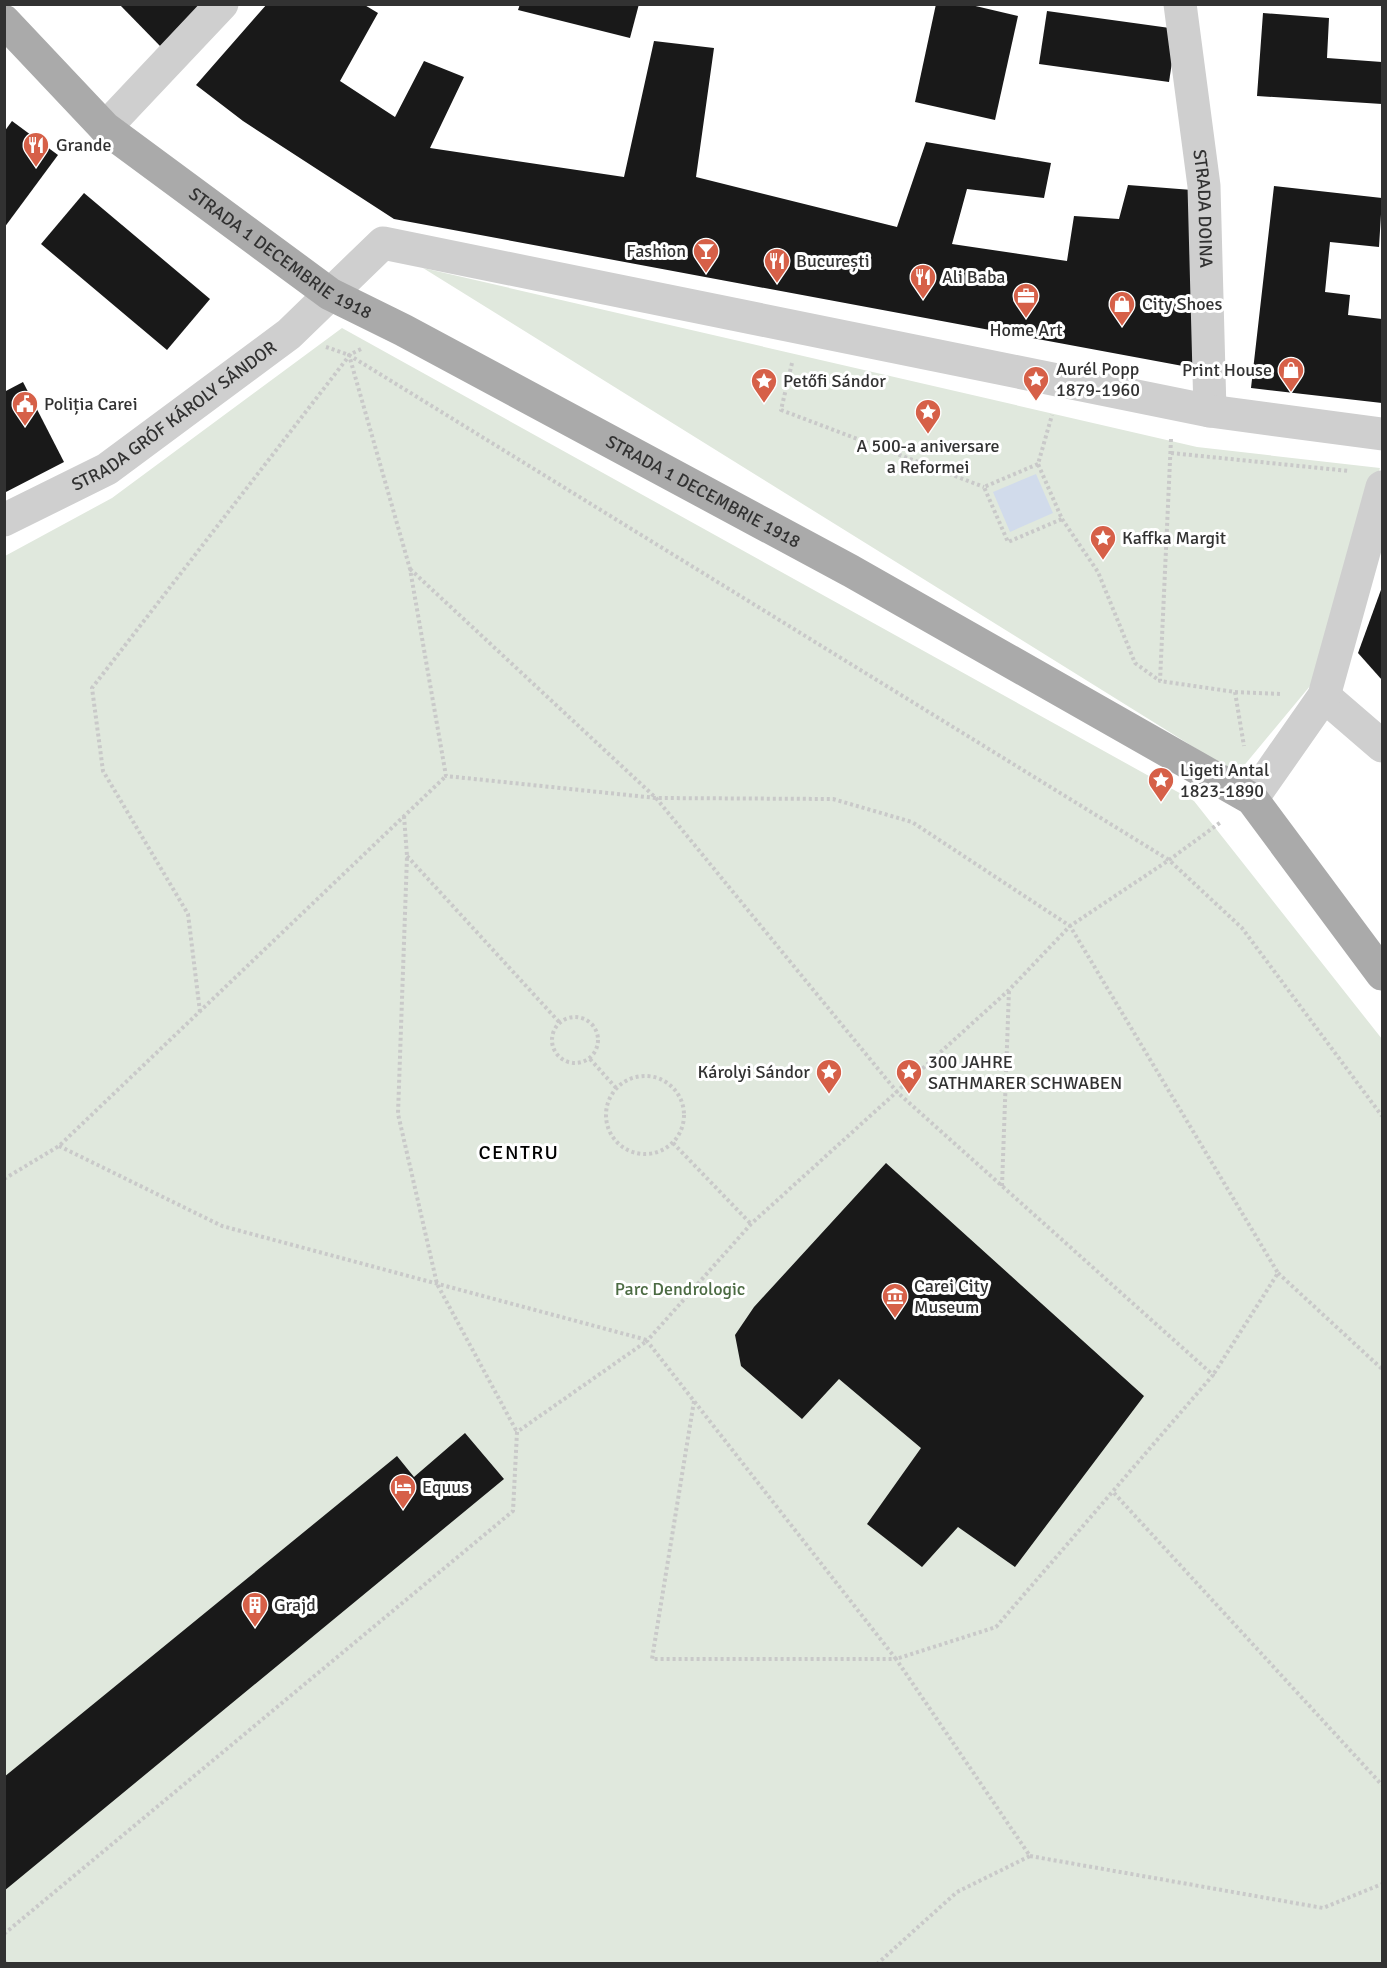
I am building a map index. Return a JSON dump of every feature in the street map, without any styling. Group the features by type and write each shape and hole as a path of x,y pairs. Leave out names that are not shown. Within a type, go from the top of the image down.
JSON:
{"main road":[{"name":"STRADA 1 DECEMBRIE 1918","path":"4,21 105,128 330,294 403,330 851,571 1252,799 1383,974"}],"street":[{"path":"105,128 222,4"},
{"name":"STRADA DOINA","path":"1180,4 1204,186 1210,411"},
{"name":"STRADA GRÓF KÁROLY SÁNDOR","path":"4,520 107,469 289,334 382,243 800,328"},
{"path":"800,328 1210,411 1383,434"},
{"path":"1252,799 1324,696 1371,480"},
{"path":"1324,696 1383,746"}],"path":[{"path":"800,328 781,410 984,487 1038,464"},
{"path":"200,1012 188,914 103,771 92,688 349,355 403,330"},
{"path":"289,334 349,355 1170,860 1242,928 1383,1116"},
{"path":"349,355 410,569 447,776"},
{"path":"517,1432 647,1341 751,1224 1009,990 1070,926 1170,860 1252,799 1235,692 1160,681 1135,663 1098,572 1062,519 1038,464 1062,381"},
{"path":"1160,681 1172,453 1168,402"},
{"path":"1172,453 1371,480"},
{"path":"984,487 1008,542 1062,519"},
{"path":"410,569 656,798 897,1092 1213,1375"},
{"path":"4,1179 59,1146 447,776 656,798 833,800 912,822 1070,926 1278,1273 1383,1369"},
{"path":"4,1934 513,1511 517,1432 437,1284 398,1114 406,856 404,816"},
{"path":"406,856 560,1023"},
{"path":"1002,1186 1009,990"},
{"path":"577,1017 592,1023 596,1029 598,1045 590,1059 575,1063 561,1059 556,1053 552,1039 560,1023 577,1017"},
{"path":"590,1059 617,1089"},
{"path":"647,1077 658,1079 676,1092 682,1101 683,1124 673,1143 663,1150 640,1154 618,1143 607,1122 610,1098 617,1089 636,1078 647,1077"},
{"path":"673,1143 751,1224"},
{"path":"59,1146 222,1226 647,1341 896,1659 1030,1856"},
{"path":"694,1400 652,1659 896,1659 996,1627 1114,1493 1213,1375 1278,1273"},
{"path":"1114,1493 1383,1785"},
{"path":"877,1964 957,1892 1030,1856 1323,1908 1383,1884"}],"green space":[{"path":"423,268 1197,447 1380,468 1315,680 1237,774"},
{"name":"Parc Dendrologic","path":"342,328 1194,801 1382,1039 1382,1963 5,1964 5,556 112,498"}],"water":[{"path":"1036,474 1053,513 1010,532 993,492"}],"building":[{"path":"119,4 206,4 162,48"},
{"path":"267,4 363,4 378,13 340,81 395,117 424,61 464,77 430,148 624,177 654,41 714,48 696,177 897,227 926,142 1051,163 1044,198 967,189 952,244 1067,261 1074,216 1119,219 1128,185 1192,190 1199,369 394,219 243,121 196,85"},
{"path":"520,4 639,4 630,38 518,10"},
{"path":"936,4 967,4 1018,16 995,120 915,102"},
{"path":"1047,11 1177,29 1169,82 1039,64"},
{"path":"1263,13 1329,18 1327,58 1382,62 1382,104 1257,96"},
{"path":"12,121 58,155 4,228 4,132"},
{"path":"1274,186 1382,198 1379,247 1330,242 1325,292 1350,295 1348,315 1382,319 1382,403 1251,388"},
{"path":"84,193 210,299 167,350 41,244"},
{"name":"Poliția Carei","path":"23,382 64,462 4,493 4,392"},
{"path":"1382,587 1382,680 1358,653"},
{"path":"886,1163 1144,1396 1015,1567 958,1527 922,1567 867,1524 921,1448 839,1379 802,1419 741,1366 735,1335 754,1307"},
{"name":"Grajd","path":"465,1433 504,1479 4,1891 4,1777 397,1456 414,1477"}],"place":[{"name":"Grande","path":"36,168"},
{"name":"Fashion","path":"706,274"},
{"name":"București","path":"777,284"},
{"name":"Ali Baba","path":"923,300"},
{"name":"Home Art","path":"1026,319"},
{"name":"City Shoes","path":"1122,327"},
{"name":"Print House","path":"1291,393"},
{"name":"Aurél Popp 1879-1960","path":"1036,402"},
{"name":"Petőfi Sándor","path":"764,404"},
{"name":"Poliția Carei","path":"25,427"},
{"name":"A 500-a aniversare a Reformei","path":"928,435"},
{"name":"Kaffka Margit","path":"1103,561"},
{"name":"Ligeti Antal 1823-1890","path":"1161,803"},
{"name":"Károlyi Sándor","path":"829,1095"},
{"name":"300 JAHRE SATHMARER SCHWABEN","path":"909,1095"},
{"name":"Carei City Museum","path":"895,1319"},
{"name":"Equus","path":"403,1510"},
{"name":"Grajd","path":"255,1628"}],"district":[{"name":"CENTRU","path":"519,1152"}]}
